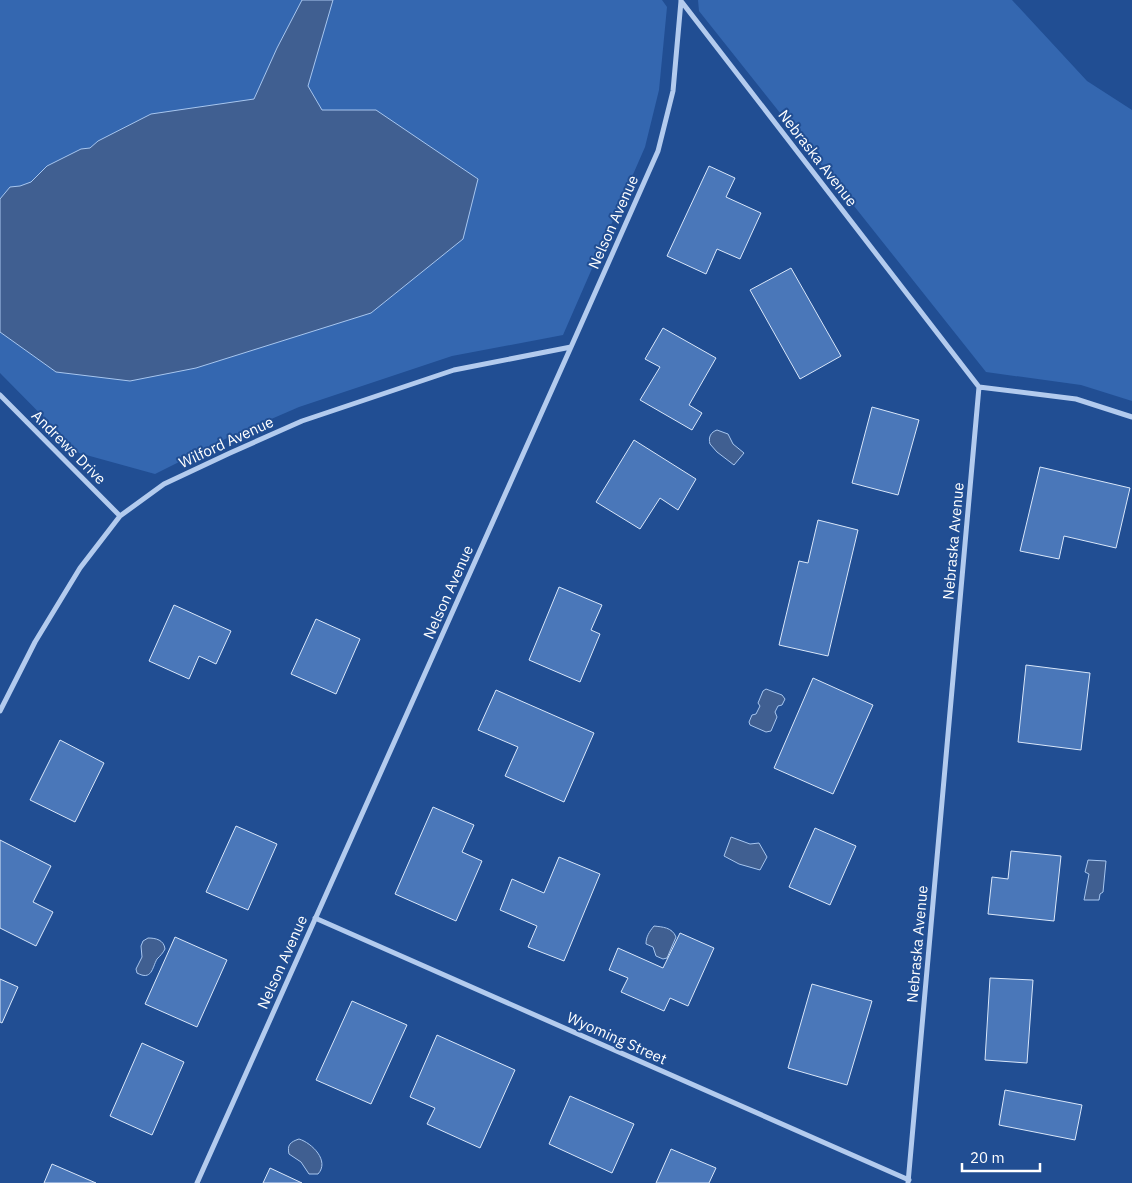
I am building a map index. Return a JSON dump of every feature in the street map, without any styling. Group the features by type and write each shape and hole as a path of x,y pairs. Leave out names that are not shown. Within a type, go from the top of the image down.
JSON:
{"street":[{"name":"Nelson Avenue","path":"197,1183 572,348 658,151 673,91 680,1"},
{"name":"Nebraska Avenue","path":"680,1 979,387 908,1182"},
{"name":"Wilford Avenue","path":"0,711 35,642 80,568 120,516 164,484 230,452 302,421 454,370 572,348"},
{"path":"979,387 1076,399 1132,417"},
{"name":"Andrews Drive","path":"0,395 120,516"},
{"name":"Wyoming Street","path":"315,918 908,1182"}],"shaded area":[{"path":"0,0 662,0 667,7 659,90 645,147 563,335 452,356 299,407 225,439 155,474 79,453 0,373"},
{"path":"302,0 333,0 308,86 322,110 376,110 478,179 463,239 371,313 196,368 130,381 56,372 0,332 0,199 10,187 31,182 47,166 81,149 90,148 98,141 151,114 254,99 277,48"},
{"path":"698,0 1012,0 1087,81 1132,110 1132,401 1081,385 986,372 699,11"},
{"path":"717,430 728,434 733,444 744,453 734,465 710,444 710,435"},
{"path":"766,689 782,695 785,699 775,712 777,717 771,731 766,732 750,725 749,722 752,715 756,714 760,706 758,703 763,691"},
{"path":"731,837 750,844 759,843 767,857 760,870 739,864 724,856"},
{"path":"1088,860 1106,861 1103,892 1100,894 1099,900 1084,900 1089,874 1085,872"},
{"path":"654,926 669,929 676,937 667,958 663,959 656,956 653,947 646,944 648,935"},
{"path":"148,938 159,940 163,943 165,949 157,959 151,972 142,975 137,973 136,969 142,957 141,946 143,941"},
{"path":"299,1139 314,1148 321,1158 322,1164 318,1174 309,1174 301,1162 289,1154 288,1148 290,1144"}],"building":[{"path":"709,166 735,178 726,197 761,213 740,259 717,249 706,274 667,256"},
{"path":"791,268 841,356 800,379 750,290"},
{"path":"663,328 716,358 689,405 702,413 692,430 640,400 660,367 645,359"},
{"path":"872,407 919,420 898,495 852,483"},
{"path":"634,440 696,479 678,510 660,498 640,529 596,502"},
{"path":"1040,467 1130,488 1116,548 1064,536 1059,559 1020,551"},
{"path":"818,520 858,530 828,656 779,645 799,561 808,563"},
{"path":"559,587 602,605 591,630 600,634 580,682 529,660"},
{"path":"174,605 231,631 216,664 199,656 189,679 149,661"},
{"path":"316,619 360,639 336,694 291,674"},
{"path":"1026,665 1090,673 1081,750 1018,742"},
{"path":"813,678 873,705 833,794 774,768"},
{"path":"496,690 594,733 564,802 505,776 518,747 478,730"},
{"path":"60,740 104,763 75,822 30,800"},
{"path":"433,807 474,825 462,852 482,861 456,921 395,894"},
{"path":"236,826 277,844 248,910 206,892"},
{"path":"815,828 856,846 830,905 789,887"},
{"path":"0,840 51,866 33,902 53,912 36,946 0,928"},
{"path":"1011,851 1061,856 1054,921 988,914 992,877 1008,879"},
{"path":"559,857 600,874 564,961 528,947 537,926 500,910 512,879 544,893"},
{"path":"680,933 714,948 688,1006 670,998 664,1011 621,992 628,978 609,970 618,948 663,968"},
{"path":"175,937 227,960 197,1027 145,1004"},
{"path":"990,978 1033,980 1027,1063 985,1060"},
{"path":"0,979 18,987 2,1023 0,1022"},
{"path":"812,984 872,1001 847,1085 788,1068"},
{"path":"352,1001 407,1025 371,1104 316,1080"},
{"path":"437,1035 515,1070 480,1148 427,1124 435,1108 410,1097"},
{"path":"142,1043 184,1062 152,1135 110,1116"},
{"path":"1005,1090 1082,1105 1075,1140 999,1125"},
{"path":"570,1096 634,1124 612,1173 549,1144"},
{"path":"671,1149 716,1168 709,1183 656,1183"},
{"path":"52,1164 96,1183 44,1183"},
{"path":"270,1168 302,1183 263,1183"}]}
